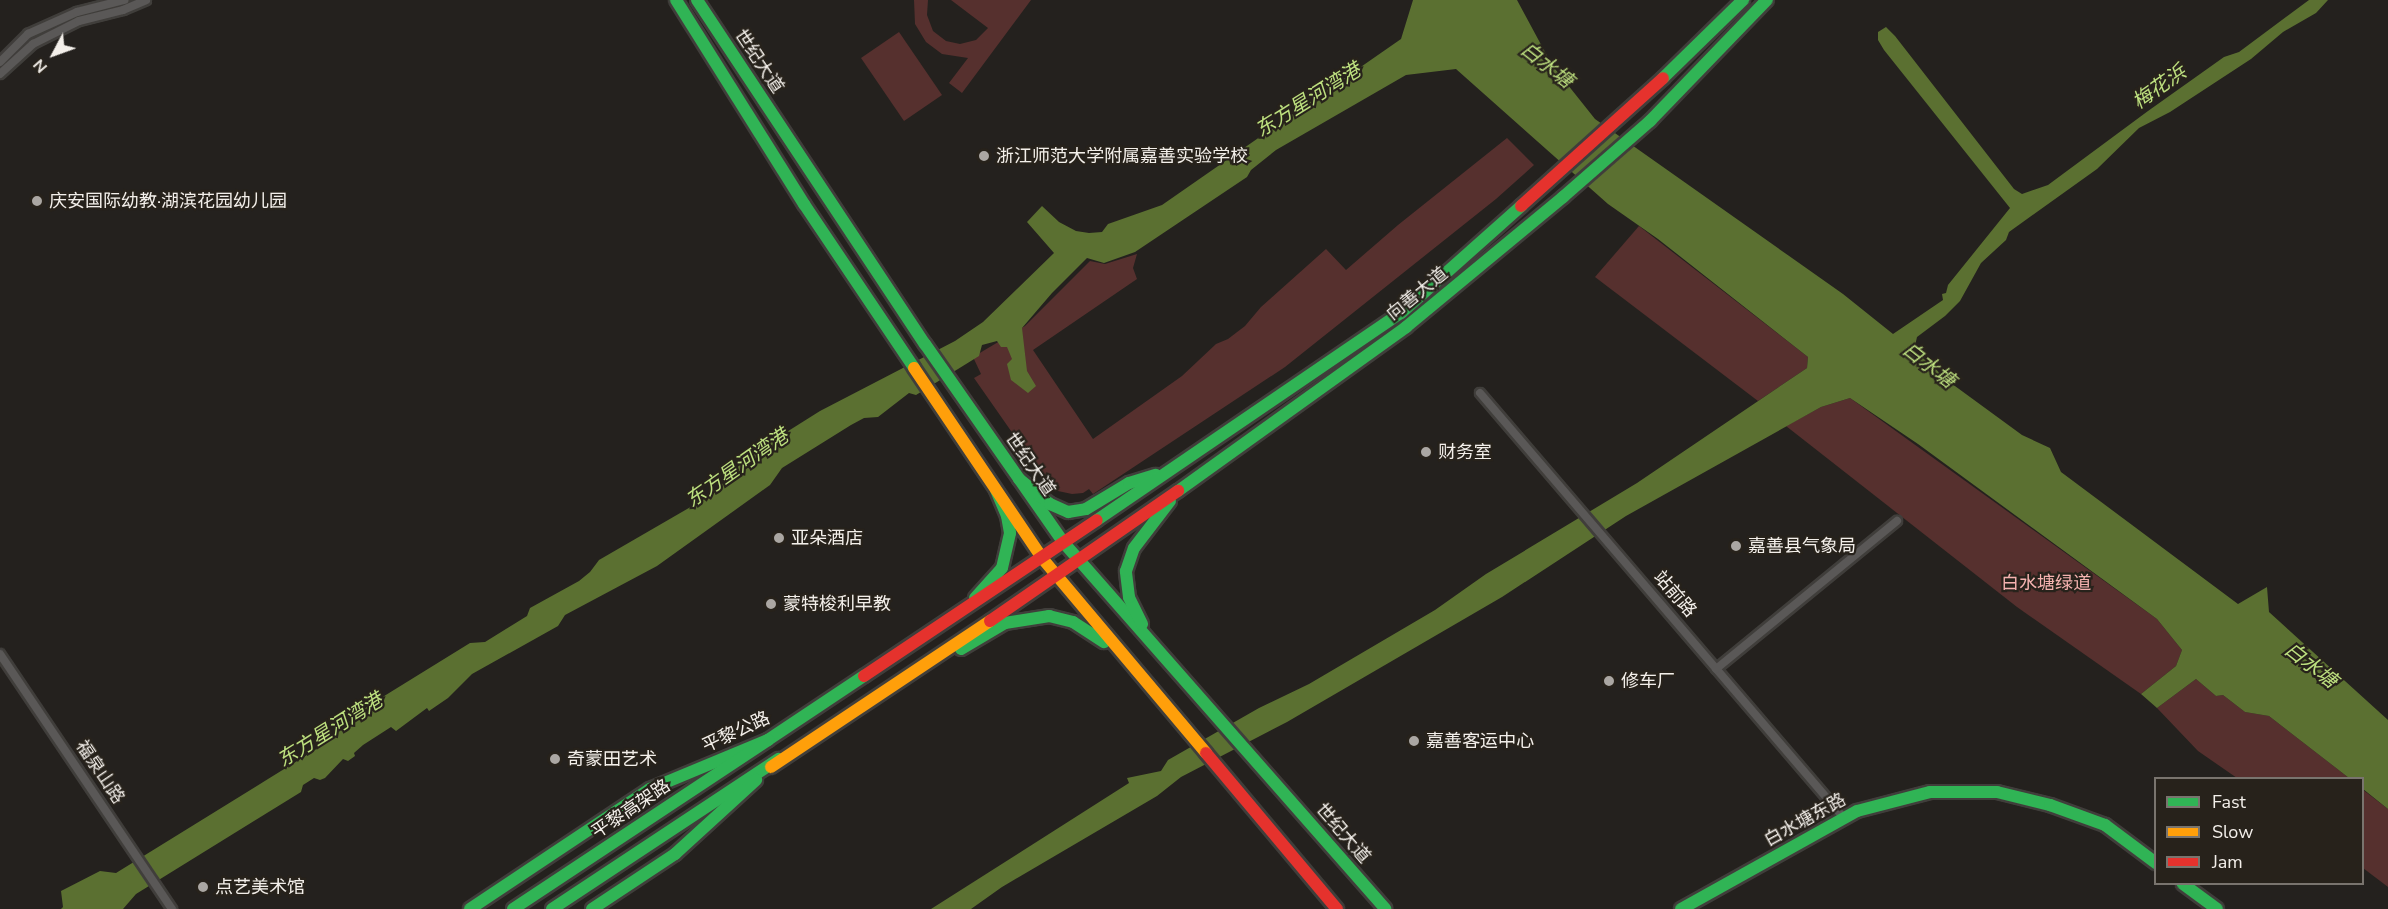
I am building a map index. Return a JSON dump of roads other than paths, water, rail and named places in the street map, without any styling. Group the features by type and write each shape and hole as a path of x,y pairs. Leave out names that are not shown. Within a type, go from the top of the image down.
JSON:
{"main road":[{"name":"世纪大道","path":"676,0 804,204 1042,558 1337,909"},
{"name":"世纪大道","path":"697,0 925,344 1064,543 1386,909"},
{"name":"向善大道","path":"1042,558 1401,313 1636,104 1743,0"},
{"name":"向善大道","path":"1056,576 1406,327 1563,197 1650,121 1767,0"},
{"path":"1019,479 1050,504 1068,512 1086,509 1129,483 1169,471"},
{"path":"968,607 1002,567 1006,552 1010,533 1007,516 996,490"},
{"path":"1151,642 1129,597 1126,571 1134,548 1178,490"},
{"name":"平黎公路","path":"470,909 650,789 768,740 1042,558"},
{"path":"552,909 1056,576"},
{"path":"930,659 959,650 1005,623 1030,617 1049,616 1073,622 1091,632 1128,662"},
{"name":"平黎高架路","path":"513,909 768,740"},
{"path":"592,909 675,854 779,759"},
{"name":"白水塘东路","path":"1681,909 1857,811 1930,792 1997,792 2050,805 2105,825 2154,862"},
{"path":"2184,885 2217,909"}],"street":[{"path":"0,62 28,34 77,12 124,0"},
{"path":"0,74 33,44 79,21 123,10 146,0"},
{"name":"站前路","path":"1480,393 1844,818"},
{"path":"1716,669 1897,521"},
{"name":"福泉山路","path":"0,654 172,909"}],"water":[{"path":"1413,0 1517,0 1552,65 1595,119 1843,294 1893,334 1943,300 1942,294 1946,293 1948,285 2010,208 1884,50 1878,40 1878,32 1886,27 1895,36 2014,189 2022,194 2048,185 2224,57 2239,52 2309,0 2328,0 2316,13 2283,32 2251,59 2170,112 2139,128 2097,169 2009,232 2006,240 1981,263 1960,301 1945,316 1917,337 1915,346 1944,378 2022,435 2050,448 2061,472 2238,604 2267,587 2269,612 2388,720 2388,809 2364,790 2364,777 2348,777 2269,716 2245,712 2223,695 2216,696 2196,679 2157,708 2141,694 2176,666 2182,650 2157,619 1918,444 1850,398 1821,407 1626,516 1502,597 1287,722 1181,777 1157,796 1002,887 971,909 931,909 1129,783 1127,778 1161,771 1168,760 1259,708 1309,684 1435,610 1486,574 1637,483 1807,368 1808,357 1658,239 1608,204 1456,69 1406,75 1276,150 1251,170 1247,177 1135,252 1104,263 1087,258 1052,293 1022,328 1027,371 1036,386 1028,393 1011,380 1007,364 1012,359 1007,347 1001,347 997,341 982,345 979,356 916,395 909,393 878,417 864,418 851,425 782,468 770,485 657,566 565,615 558,626 472,674 448,698 429,711 427,708 396,731 391,727 363,745 354,753 355,756 348,761 343,759 325,778 320,780 314,778 303,785 301,792 136,894 123,909 61,909 63,907 61,891 100,871 116,873 315,750 368,706 470,643 485,642 527,616 530,608 579,581 599,560 713,494 747,457 820,411 955,341 983,322 1054,253 1027,222 1042,206 1059,222 1076,231 1089,233 1102,232 1108,224 1162,205 1401,39"}],"place":[{"name":"浙江师范大学附属嘉善实验学校","path":"984,156"},
{"name":"庆安国际幼教·湖滨花园幼儿园","path":"37,201"},
{"name":"财务室","path":"1426,452"},
{"name":"亚朵酒店","path":"779,538"},
{"name":"嘉善县气象局","path":"1736,546"},
{"name":"蒙特梭利早教","path":"771,604"},
{"name":"修车厂","path":"1609,681"},
{"name":"嘉善客运中心","path":"1414,741"},
{"name":"奇蒙田艺术","path":"555,759"},
{"name":"点艺美术馆","path":"203,887"}],"water label":[{"name":"白水塘","path":"1547,65"},
{"name":"梅花浜","path":"2159,87"},
{"name":"东方星河湾港","path":"1308,100"},
{"name":"白水塘","path":"1929,365"},
{"name":"东方星河湾港","path":"737,468"},
{"name":"白水塘","path":"2311,665"},
{"name":"东方星河湾港","path":"330,730"}],"park label":[{"name":"白水塘绿道","path":"2046,583"}]}
